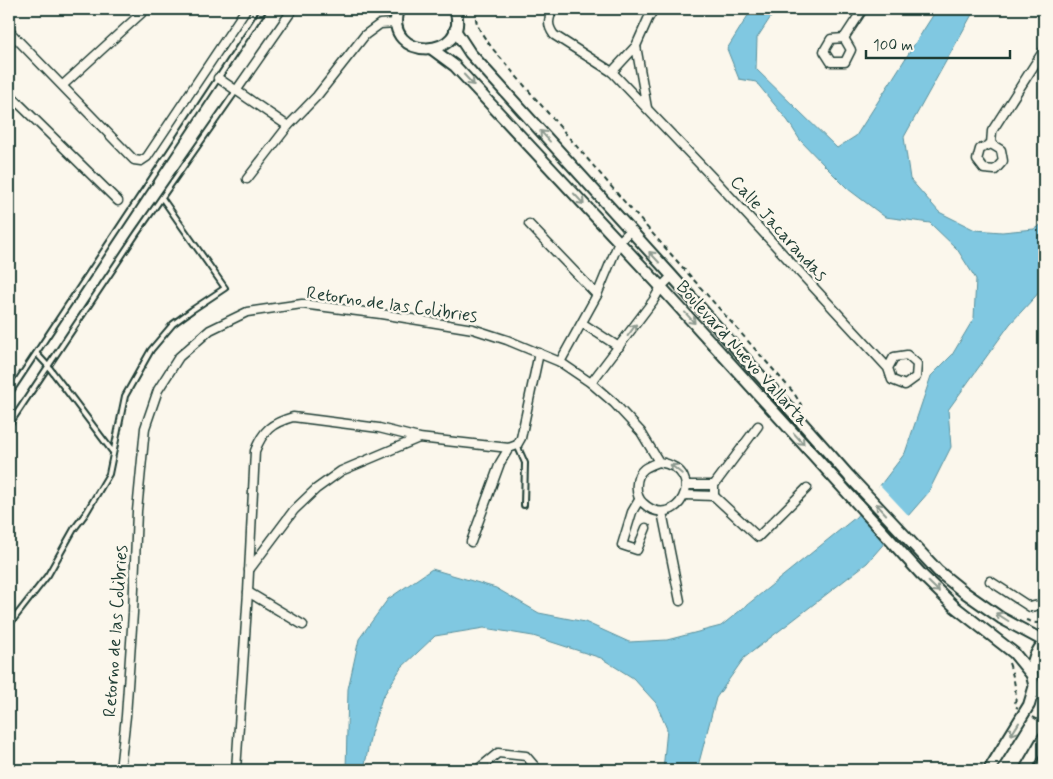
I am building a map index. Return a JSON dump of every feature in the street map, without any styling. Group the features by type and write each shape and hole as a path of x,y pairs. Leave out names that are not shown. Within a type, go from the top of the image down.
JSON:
{"main road":[{"path":"432,49 442,45 455,30 457,22 455,9"},
{"path":"396,10 396,23"},
{"name":"Boulevard Nuevo Vallarta","path":"396,23 400,35 409,44 420,48 432,49 455,66 661,287 921,574 955,607 1014,653 1044,697"},
{"name":"Boulevard Nuevo Vallarta","path":"455,30 470,53 672,276 849,476 938,571 1001,618 1044,642"},
{"path":"989,770 1029,706 1034,656 1044,642"},
{"path":"1025,770 1044,737"}],"street":[{"path":"9,31 134,160 141,161 147,158 246,9"},
{"path":"236,91 293,9"},
{"path":"553,9 548,19 549,27 554,35 612,72 636,46 654,9"},
{"path":"844,38 863,9"},
{"path":"62,85 141,10"},
{"path":"247,179 288,126 317,96 365,35 380,24 396,23"},
{"path":"636,46 647,108"},
{"path":"991,144 992,131 1044,50"},
{"name":"Calle Jacarandas","path":"612,72 888,368"},
{"path":"218,78 288,126"},
{"path":"9,94 118,201"},
{"path":"529,224 597,295"},
{"path":"560,362 597,295 619,242 630,231"},
{"path":"591,383 661,287 672,276"},
{"name":"Retorno de las Colibries","path":"120,770 126,716 137,511 145,428 158,390 179,357 210,330 247,312 302,304 381,314 472,329 507,340 560,362 591,383 614,403 641,432 658,462"},
{"path":"582,322 619,347"},
{"path":"470,542 500,463 521,438 539,353"},
{"path":"236,770 255,451 260,438 269,428 280,421 294,417 379,428 419,438 513,446"},
{"path":"714,496 714,485 758,426"},
{"path":"249,570 294,510 316,489 342,471 419,438"},
{"path":"658,462 671,464 681,473 686,485 685,495 676,507 662,512 649,509 640,500 636,484 644,469 658,462"},
{"path":"686,485 714,485"},
{"path":"685,495 714,496 758,537 807,488"},
{"path":"640,500 632,512 622,545 637,550 646,528"},
{"path":"662,512 680,601"},
{"path":"990,581 1030,607 1044,604"},
{"path":"248,592 303,625"},
{"path":"476,770 498,753 526,756 538,770"}],"lane":[{"path":"9,394 264,9"},
{"path":"9,425 236,91"},
{"path":"9,625 48,575 74,529 86,513 109,474 112,451 128,388 156,343 173,324 225,288 162,198"},
{"path":"37,354 112,451"},
{"path":"513,446 525,463 524,505"}],"path":[{"path":"477,9 475,14 476,25 492,48 622,199 794,393 803,408"},
{"path":"1036,623 1044,622"}],"water":[{"path":"752,9 776,9 757,38 756,69 837,148 856,136 937,9 975,9 904,137 910,179 939,212 975,230 1002,232 1034,229 1044,223 1044,287 1010,324 948,410 951,447 928,493 867,563 744,658 716,698 697,770 663,770 667,729 656,703 633,678 601,658 533,636 484,628 435,636 401,668 382,698 371,733 364,770 346,770 348,689 359,639 388,599 432,569 496,588 539,613 585,622 629,642 667,640 721,626 856,517 905,453 931,376 952,355 974,318 976,279 957,249 930,223 885,217 848,189 800,140 788,121 756,82 739,79 727,49"}],"pier":[{"path":"880,485 910,517 894,536 864,503"}]}
